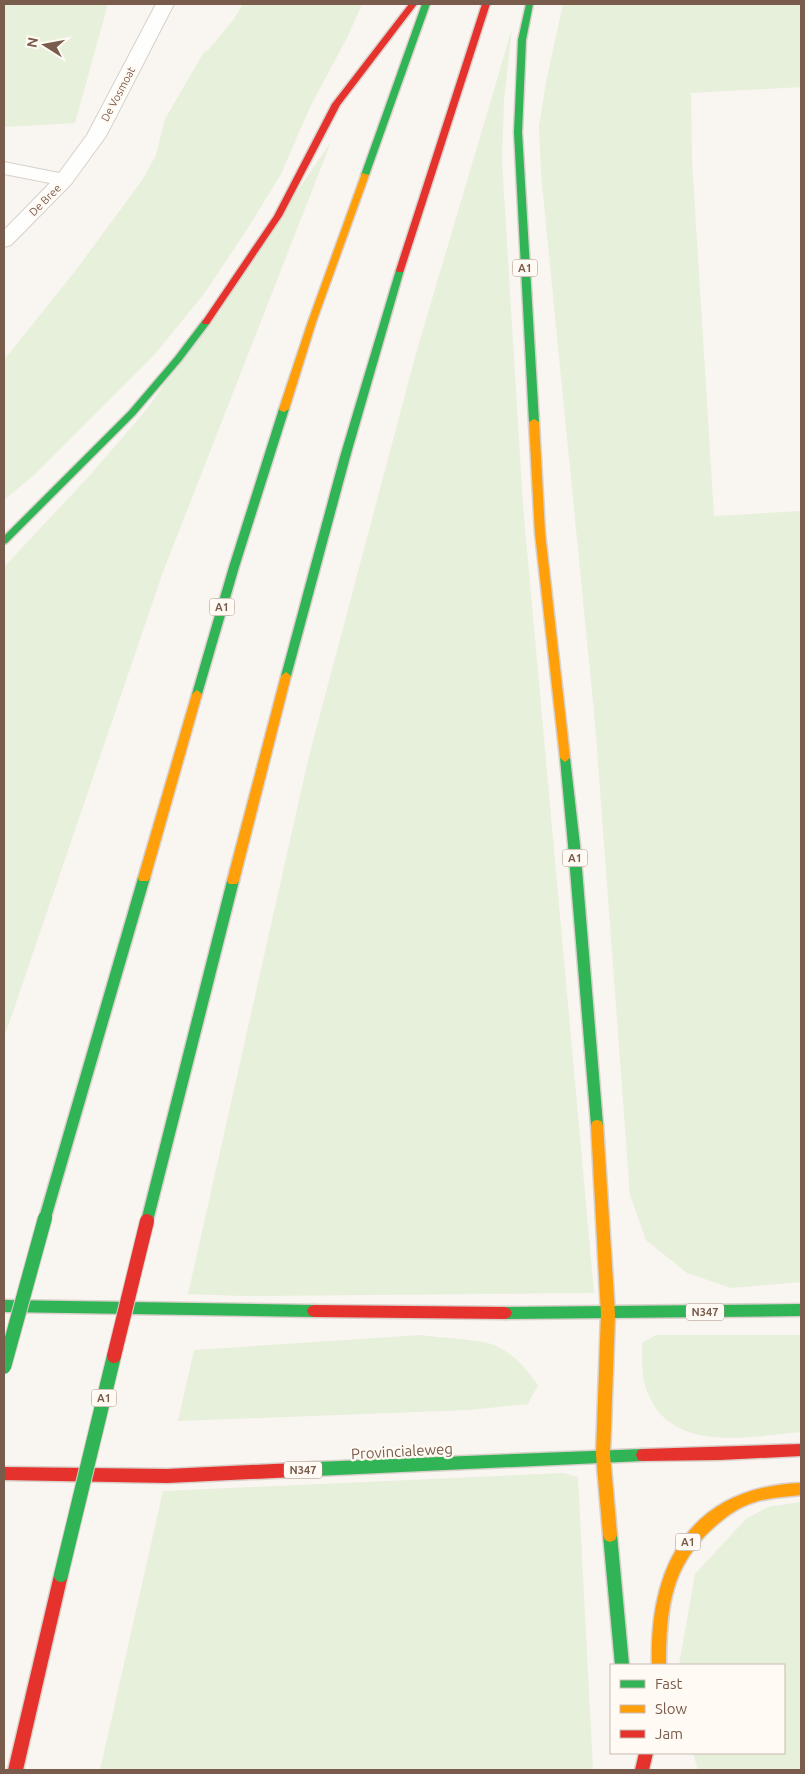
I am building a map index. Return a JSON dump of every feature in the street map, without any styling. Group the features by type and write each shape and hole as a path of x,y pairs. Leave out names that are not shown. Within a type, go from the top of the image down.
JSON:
{"main road":[{"path":"4,541 132,412 178,359 214,311 278,216 336,104 413,4"},
{"name":"A1","path":"4,1367 45,1218 234,567 312,322 426,4"},
{"name":"A1","path":"15,1770 147,1221 258,778 367,381 448,112 486,4"},
{"name":"A1","path":"529,4 522,40 518,132 540,533 574,845 602,1185 608,1314"},
{"name":"N347","path":"4,1306 390,1313 608,1314 801,1310"},
{"path":"608,1314 603,1455 622,1664"},
{"name":"Provincialeweg","path":"4,1474 167,1476 603,1455 720,1454 801,1450"},
{"name":"A1","path":"659,1664 658,1642 662,1599 670,1571 684,1546 702,1526 740,1500 763,1493 801,1488"},
{"path":"642,1770 646,1754"}],"street":[{"name":"De Vosmoat","path":"64,180 96,136 166,4"},
{"name":"De Bree","path":"4,168 64,180"},
{"name":"De Bree","path":"4,241 64,180"}],"green space":[{"path":"4,4 108,4 75,123 4,127"},
{"path":"243,4 362,4 348,36 310,107 281,174 204,294 154,355 33,476 4,500 4,360 76,270 143,179 156,155 165,119 204,52 208,50 234,19"},
{"path":"563,4 801,4 801,87 691,93 692,161 714,516 801,511 801,1282 731,1288 687,1273 646,1240 630,1195 595,722 541,174 539,126 546,82"},
{"path":"512,29 504,100 502,161 523,505 594,1293 242,1296 188,1294 309,756 417,350"},
{"path":"331,142 163,572 4,1038 4,567 91,474 147,409"},
{"path":"421,1335 484,1342 506,1351 538,1385 528,1404 469,1410 178,1421 194,1350"},
{"path":"656,1335 801,1335 801,1432 756,1437 710,1437 689,1432 670,1423 655,1407 644,1380 642,1343"},
{"path":"563,1473 578,1477 593,1770 100,1770 163,1491"},
{"path":"801,1502 801,1770 698,1770 693,1754 785,1754 785,1664 679,1664 695,1574 746,1519 768,1507"}],"traffic: fast":[{"path":"365,175 426,4"},
{"path":"529,4 522,40 518,132 534,422"},
{"path":"286,676 345,457 400,270"},
{"path":"4,541 132,413 178,359 206,322"},
{"path":"197,694 234,567 284,409"},
{"path":"565,758 597,1125"},
{"path":"45,1218 144,878"},
{"path":"147,1221 233,881"},
{"path":"4,1367 45,1218"},
{"path":"4,1306 314,1311"},
{"path":"505,1313 801,1310"},
{"path":"61,1575 114,1356"},
{"path":"315,1469 643,1455"},
{"path":"610,1535 622,1664"}],"traffic: slow":[{"path":"284,409 312,322 365,175"},
{"path":"534,422 540,533 565,758"},
{"path":"233,881 286,676"},
{"path":"144,878 197,694"},
{"path":"597,1125 608,1314 603,1455 610,1535"},
{"path":"659,1664 660,1623 663,1603 667,1585 683,1550 696,1534 712,1520 743,1499 766,1493 801,1489"}],"traffic: jam":[{"path":"206,322 278,216 336,104 413,4"},
{"path":"400,270 486,4"},
{"path":"114,1356 147,1221"},
{"path":"314,1311 505,1313"},
{"path":"643,1455 801,1450"},
{"path":"4,1474 167,1476 315,1469"},
{"path":"15,1770 61,1575"},
{"path":"642,1770 646,1754"}]}
